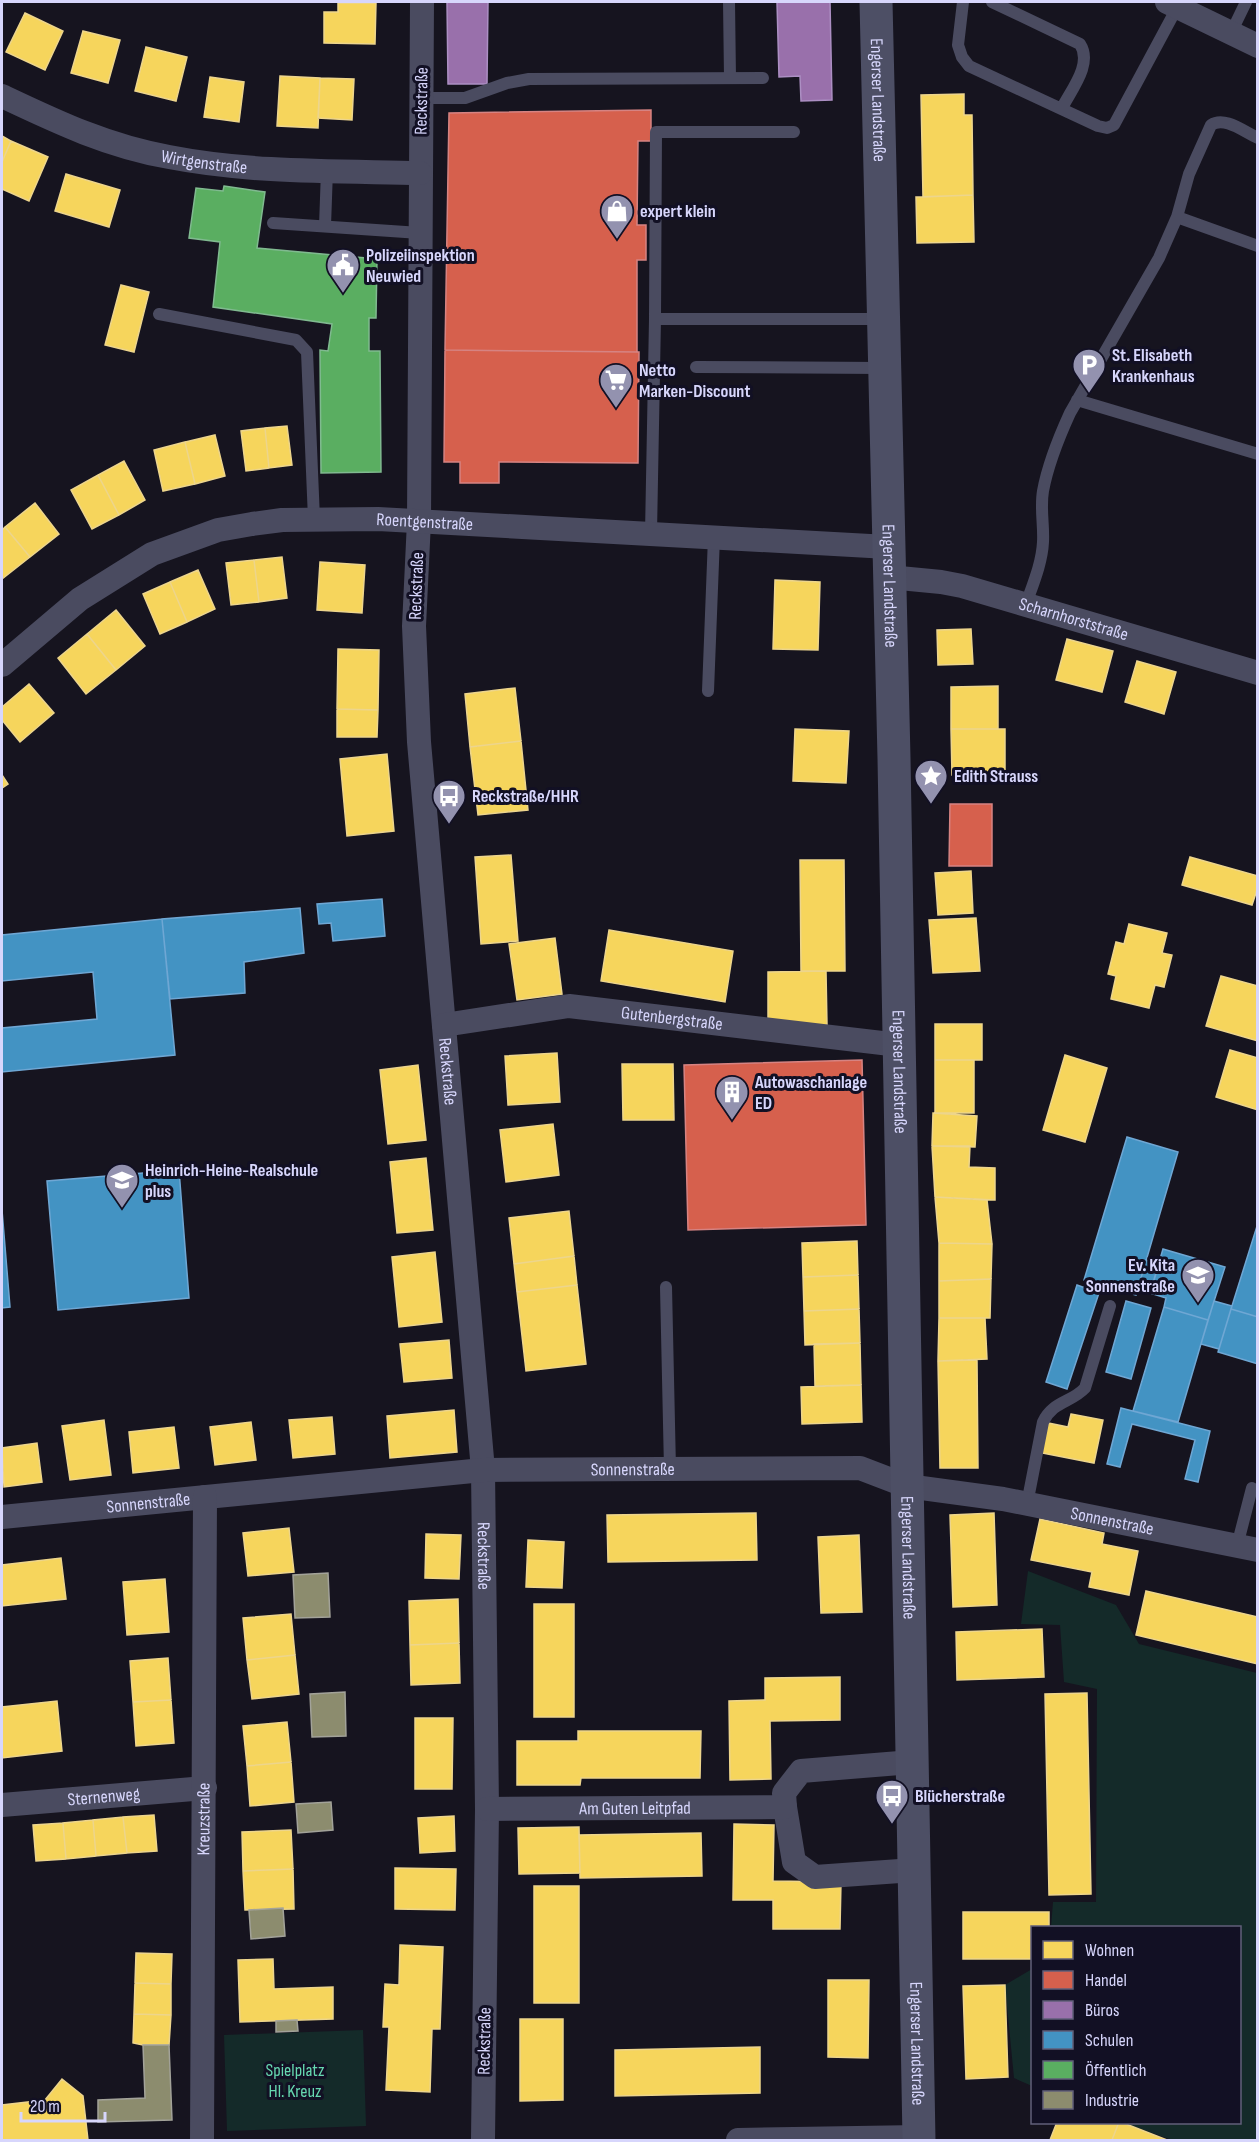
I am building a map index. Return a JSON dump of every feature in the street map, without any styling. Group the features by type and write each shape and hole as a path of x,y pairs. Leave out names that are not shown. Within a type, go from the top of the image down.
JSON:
{"main road":[{"name":"Engerser Landstraße","path":"876,2 914,1870 923,2139"}],"street":[{"name":"Reckstraße","path":"422,2 418,521 414,626 416,703 483,1470 487,1809 483,2140"},
{"path":"1175,3 1257,46"},
{"name":"Wirtgenstraße","path":"2,96 73,130 169,158 244,167 420,173"},
{"name":"Roentgenstraße","path":"2,664 80,599 152,554 218,530 282,520 418,521 714,537 888,562"},
{"name":"Scharnhorststraße","path":"888,562 942,582 1026,604 1257,673"},
{"name":"Gutenbergstraße","path":"444,1025 569,1006 899,1045"},
{"name":"Sonnenstraße","path":"2,1517 483,1470 860,1468 907,1486 1027,1504 1247,1548"},
{"name":"Kreuzstraße","path":"202,2140 206,1497"},
{"path":"912,1762 801,1771 784,1793 794,1862 815,1877 914,1870"},
{"name":"Sternenweg","path":"2,1805 205,1788"},
{"name":"Am Guten Leitpfad","path":"487,1809 785,1807"},
{"path":"738,2140 923,2139"}],"lane":[{"path":"729,2 730,78"},
{"path":"963,2 958,45 962,57 969,66 1098,126 1107,128 1113,125 1175,3"},
{"path":"992,2 1080,44 1085,52 1086,62 1062,108"},
{"path":"1231,33 1246,2"},
{"path":"421,98 465,98 529,79 763,78"},
{"path":"1026,604 1044,541 1041,504 1043,490 1061,432 1159,258 1177,218 1189,174 1211,125 1217,121 1225,122 1257,138"},
{"path":"651,533 656,132 794,132"},
{"path":"325,226 327,170"},
{"path":"1177,218 1257,246"},
{"path":"273,223 420,233"},
{"path":"159,314 296,340 303,345 307,352 314,519"},
{"path":"655,319 883,319"},
{"path":"696,367 884,368"},
{"path":"1077,400 1257,454"},
{"path":"708,691 714,537"},
{"path":"666,1287 670,1469"},
{"path":"1027,1504 1043,1422 1053,1408 1080,1393 1084,1388 1110,1306"},
{"path":"1247,1548 1252,1488"}],"green space":[{"path":"1028,1571 1116,1605 1139,1644 1257,1673 1257,2140 1172,2140 1127,2124 1241,2124 1241,1926 1051,1926 1053,1902 1096,1902 1097,1689 1064,1682 1060,1625 1021,1624"},
{"path":"1031,1970 1031,2086 1014,2078 1005,1985"},
{"name":"Spielplatz Hl. Kreuz","path":"363,2030 366,2126 227,2131 224,2035"}],"building: Wohnen":[{"path":"338,3 376,3 375,44 324,43 324,12 338,12"},
{"path":"25,13 63,31 45,70 6,52"},
{"path":"83,31 120,40 108,83 71,73"},
{"path":"146,47 187,57 176,101 135,91"},
{"path":"280,76 320,78 318,128 277,126"},
{"path":"210,77 244,82 239,122 204,117"},
{"path":"320,78 354,79 352,120 318,118"},
{"path":"964,94 964,115 972,115 973,195 923,197 921,95"},
{"path":"2,136 11,141 2,162"},
{"path":"11,141 48,157 29,201 2,189 2,162"},
{"path":"66,174 120,190 109,227 55,211"},
{"path":"973,195 974,242 917,243 916,197"},
{"path":"121,285 149,292 134,352 105,345"},
{"path":"287,426 292,465 269,468 265,428"},
{"path":"265,428 269,468 246,471 241,431"},
{"path":"215,435 225,476 195,484 185,442"},
{"path":"185,442 195,484 163,491 154,450"},
{"path":"124,461 145,500 119,515 98,475"},
{"path":"98,475 119,515 92,529 71,490"},
{"path":"35,503 59,534 30,557 5,527"},
{"path":"5,527 30,557 2,579 2,530"},
{"path":"282,557 287,598 259,602 254,560"},
{"path":"254,560 259,602 231,605 226,563"},
{"path":"320,562 365,565 362,613 317,610"},
{"path":"198,570 215,609 187,622 170,582"},
{"path":"775,580 820,582 818,650 773,649"},
{"path":"170,582 187,622 160,634 143,594"},
{"path":"116,610 145,646 116,670 87,634"},
{"path":"971,629 973,664 938,665 937,630"},
{"path":"87,634 116,670 86,694 58,658"},
{"path":"1067,639 1113,651 1102,692 1056,680"},
{"path":"338,649 379,650 378,710 337,709"},
{"path":"1137,661 1176,672 1164,714 1125,702"},
{"path":"29,684 54,713 20,742 2,720 2,707"},
{"path":"998,686 998,729 951,729 951,687"},
{"path":"515,688 521,741 470,747 465,694"},
{"path":"337,709 378,710 377,737 337,737"},
{"path":"795,729 849,731 846,783 793,781"},
{"path":"951,729 1005,729 1005,774 952,775"},
{"path":"521,741 528,810 478,815 470,747"},
{"path":"387,754 394,831 347,836 340,759"},
{"path":"2,775 8,784 2,788"},
{"path":"511,855 518,941 481,944 475,857"},
{"path":"1190,857 1258,876 1258,887 1252,905 1182,885"},
{"path":"800,860 844,860 845,971 801,971"},
{"path":"971,871 973,913 938,915 935,873"},
{"path":"976,918 980,971 933,973 929,920"},
{"path":"1129,924 1167,933 1162,953 1172,955 1164,987 1155,985 1149,1008 1111,999 1116,976 1108,974 1116,942 1124,944"},
{"path":"609,930 733,951 725,1002 601,981"},
{"path":"555,938 562,994 517,1000 509,944"},
{"path":"826,971 827,1025 768,1026 768,972"},
{"path":"1221,976 1258,986 1258,1041 1206,1026"},
{"path":"935,1024 982,1024 982,1060 935,1060"},
{"path":"1230,1050 1258,1058 1258,1110 1216,1097"},
{"path":"557,1053 560,1102 508,1105 505,1056"},
{"path":"1065,1055 1107,1068 1085,1142 1043,1130"},
{"path":"935,1060 974,1060 974,1113 935,1113"},
{"path":"622,1064 673,1064 674,1120 623,1120"},
{"path":"418,1065 426,1140 388,1144 380,1070"},
{"name":"Autowaschanlage ED","path":"773,1103 775,1131 691,1135 689,1107"},
{"path":"933,1113 977,1116 975,1147 932,1146"},
{"path":"553,1124 559,1175 506,1182 500,1130"},
{"path":"932,1146 970,1146 969,1167 995,1168 995,1200 935,1197"},
{"path":"426,1158 433,1230 397,1233 390,1162"},
{"path":"935,1197 987,1200 992,1244 939,1243"},
{"path":"569,1211 574,1256 514,1264 509,1218"},
{"path":"857,1241 858,1275 803,1277 802,1243"},
{"path":"939,1243 992,1244 991,1279 939,1281"},
{"path":"435,1252 442,1322 399,1327 392,1257"},
{"path":"574,1256 577,1285 517,1292 514,1264"},
{"path":"858,1275 859,1309 804,1311 803,1277"},
{"path":"991,1279 990,1318 939,1318 939,1281"},
{"path":"577,1285 586,1364 526,1371 517,1292"},
{"path":"859,1309 860,1343 805,1345 804,1311"},
{"path":"939,1318 985,1318 987,1359 938,1361"},
{"path":"449,1340 452,1378 404,1382 400,1344"},
{"path":"860,1343 861,1385 815,1386 814,1344"},
{"path":"977,1360 978,1468 940,1468 938,1361"},
{"path":"861,1385 862,1422 802,1424 801,1387"},
{"path":"454,1410 457,1452 390,1458 387,1416"},
{"path":"1071,1414 1103,1420 1094,1463 1042,1453 1048,1423 1068,1427"},
{"path":"332,1417 335,1454 293,1458 289,1420"},
{"path":"104,1420 111,1475 70,1480 62,1426"},
{"path":"251,1422 256,1460 215,1465 210,1427"},
{"path":"174,1427 179,1468 133,1473 129,1432"},
{"path":"37,1443 42,1482 4,1487 2,1448"},
{"path":"756,1513 757,1560 608,1562 607,1515"},
{"path":"994,1513 997,1605 953,1607 950,1515"},
{"path":"1040,1519 1104,1533 1102,1544 1138,1551 1129,1595 1089,1587 1092,1572 1031,1560"},
{"path":"289,1528 294,1572 248,1576 243,1533"},
{"path":"426,1534 461,1535 459,1579 425,1578"},
{"path":"859,1535 862,1612 821,1613 818,1537"},
{"path":"528,1540 564,1542 562,1588 526,1587"},
{"path":"61,1558 66,1599 2,1606 2,1565"},
{"path":"165,1579 169,1632 127,1635 123,1582"},
{"path":"1146,1591 1258,1617 1258,1664 1136,1635"},
{"path":"458,1599 459,1643 410,1645 409,1601"},
{"path":"534,1604 574,1604 574,1717 534,1717"},
{"path":"291,1614 295,1655 247,1660 243,1618"},
{"path":"1042,1629 1044,1677 957,1680 956,1632"},
{"path":"459,1643 460,1683 411,1685 410,1645"},
{"path":"295,1655 299,1694 252,1699 247,1660"},
{"path":"168,1658 171,1700 133,1702 130,1661"},
{"path":"840,1677 840,1720 770,1721 771,1779 730,1780 729,1701 765,1700 765,1678"},
{"path":"1087,1693 1091,1894 1049,1895 1045,1694"},
{"path":"171,1700 174,1743 136,1746 133,1702"},
{"path":"57,1701 62,1751 2,1758 2,1707"},
{"path":"415,1718 453,1718 452,1789 415,1789"},
{"path":"287,1722 291,1762 247,1766 243,1726"},
{"path":"578,1731 701,1731 700,1778 581,1778 580,1785 517,1785 517,1741 578,1741"},
{"path":"291,1762 294,1802 250,1806 247,1766"},
{"path":"154,1815 157,1851 127,1853 123,1817"},
{"path":"454,1816 455,1851 420,1853 418,1818"},
{"path":"123,1817 127,1853 96,1856 93,1820"},
{"path":"93,1820 96,1856 66,1859 63,1823"},
{"path":"63,1823 66,1859 36,1861 33,1825"},
{"path":"734,1824 774,1825 773,1881 841,1882 840,1929 773,1929 773,1900 733,1900"},
{"path":"579,1827 580,1873 519,1874 518,1828"},
{"path":"291,1830 293,1869 243,1871 242,1832"},
{"path":"701,1833 702,1876 580,1878 579,1835"},
{"path":"395,1868 456,1869 455,1910 395,1909"},
{"path":"293,1869 294,1909 245,1910 243,1871"},
{"path":"534,1886 579,1886 579,2003 534,2003"},
{"path":"963,1912 1049,1912 1049,1926 1031,1926 1031,1959 963,1959"},
{"path":"400,1945 443,1947 440,2029 432,2029 430,2092 386,2090 389,2027 383,2027 385,1984 399,1985"},
{"path":"136,1953 172,1954 171,1984 135,1983"},
{"path":"273,1959 274,1989 333,1987 333,2019 240,2022 238,1960"},
{"path":"828,1980 869,1980 868,2058 828,2057"},
{"path":"135,1983 171,1984 171,2015 134,2014"},
{"path":"1005,1985 1008,2077 966,2079 963,1986"},
{"path":"134,2014 171,2015 169,2045 133,2043"},
{"path":"520,2019 563,2019 563,2100 520,2101"},
{"path":"760,2047 760,2093 615,2096 615,2050"},
{"path":"62,2079 83,2096 88,2140 2,2140 2,2105 45,2100"},
{"path":"1056,2124 1118,2124 1112,2140 1050,2140"},
{"path":"1118,2124 1126,2124 1167,2140 1112,2140"}],"building: Handel":[{"path":"651,110 651,141 638,141 637,225 646,225 646,260 637,260 637,352 445,350 449,113"},
{"path":"445,350 639,352 638,463 499,462 499,483 460,483 460,462 444,462"},
{"path":"950,804 992,804 992,866 949,866"},
{"path":"862,1060 866,1225 688,1230 684,1065"}],"building: Büros":[{"path":"447,2 488,2 487,84 448,84"},
{"path":"777,2 830,2 832,100 801,101 800,76 779,77"}],"building: Schulen":[{"path":"382,899 385,936 333,941 331,923 319,924 317,904"},
{"path":"300,908 304,953 244,962 245,993 170,999 162,919"},
{"path":"162,919 175,1055 2,1072 2,1028 97,1019 93,972 2,981 2,935"},
{"path":"1127,1137 1178,1152 1136,1295 1084,1280"},
{"path":"179,1170 189,1298 58,1310 47,1181"},
{"path":"2,1210 10,1307 2,1308"},
{"path":"1258,1223 1258,1317 1231,1309"},
{"path":"1163,1249 1225,1267 1208,1320 1164,1307 1166,1298 1150,1293"},
{"path":"1146,1260 1159,1264 1150,1293 1138,1289"},
{"path":"1077,1285 1099,1293 1067,1389 1046,1382"},
{"path":"1126,1301 1151,1308 1131,1379 1106,1372"},
{"path":"1214,1301 1232,1306 1219,1349 1201,1344"},
{"path":"1164,1307 1208,1320 1178,1422 1133,1411"},
{"path":"1231,1309 1258,1317 1258,1364 1218,1352"},
{"path":"1121,1408 1210,1431 1198,1482 1185,1479 1195,1440 1132,1424 1120,1467 1107,1464"}],"building: Öffentlich":[{"path":"224,186 265,192 257,248 377,259 376,318 369,318 369,351 380,351 381,472 321,473 320,350 328,351 332,324 213,307 220,242 189,238 196,188 223,191"}],"building: Industrie":[{"path":"328,1573 330,1617 295,1618 293,1575"},
{"path":"345,1692 346,1736 312,1737 310,1694"},
{"path":"331,1802 333,1830 298,1833 296,1804"},
{"path":"283,1908 285,1936 251,1939 249,1910"},
{"path":"297,2020 298,2031 276,2032 276,2021"},
{"path":"143,2045 169,2045 172,2120 98,2122 98,2100 145,2098"}],"place":[{"name":"expert klein","path":"617,240"},
{"name":"Polizeiinspektion Neuwied","path":"343,294"},
{"name":"St. Elisabeth Krankenhaus","path":"1089,394"},
{"name":"Netto Marken-Discount","path":"616,409"},
{"name":"Edith Strauss","path":"931,805"},
{"name":"Reckstraße/HHR","path":"449,825"},
{"name":"Autowaschanlage ED","path":"732,1121"},
{"name":"Heinrich-Heine-Realschule plus","path":"122,1209"},
{"name":"Ev. Kita Sonnenstraße","path":"1198,1304"},
{"name":"Blücherstraße","path":"892,1825"}]}
